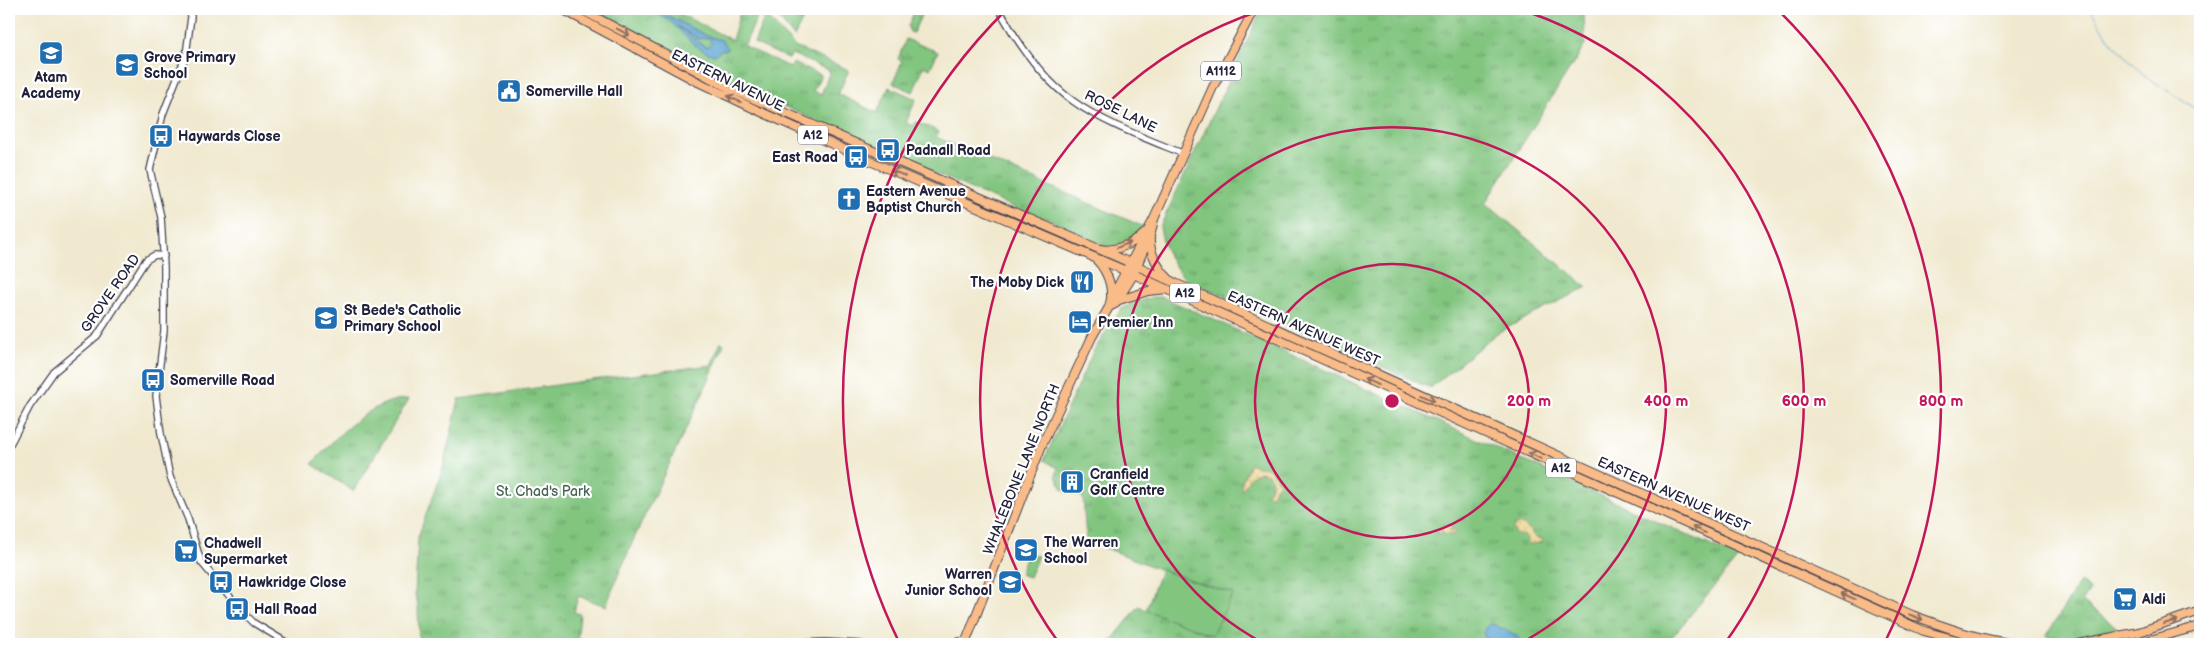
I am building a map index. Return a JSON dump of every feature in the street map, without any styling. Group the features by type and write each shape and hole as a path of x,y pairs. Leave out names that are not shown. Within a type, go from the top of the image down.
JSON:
{"main road":[{"name":"EASTERN AVENUE","path":"562,9 698,82 759,111 1118,268 1132,270"},
{"name":"EASTERN AVENUE","path":"580,9 731,89 1098,249 1132,270"},
{"name":"WHALEBONE LANE NORTH","path":"966,642 1042,445 1085,350 1132,270 1213,87 1254,9"},
{"name":"A12","path":"982,198 1004,212 1193,297 1231,319"},
{"path":"1149,232 1150,244 1157,264 1165,276 1177,284"},
{"name":"WHALEBONE LANE NORTH","path":"1132,270 1136,254 1149,232"},
{"name":"A1112","path":"1098,249 1109,250 1117,248 1149,232"},
{"path":"1090,256 1102,266 1111,289 1112,302 1154,289 1167,289"},
{"name":"EASTERN AVENUE WEST","path":"1132,270 1147,271 1177,284 1912,615 1948,628 2007,643 2020,644"},
{"name":"EASTERN AVENUE WEST","path":"1132,270 1167,289 1231,319 1924,631 1972,644"},
{"path":"2078,644 2139,632 2200,611"},
{"path":"2135,644 2200,626"}],"street":[{"path":"190,9 191,17 186,55 163,114 150,170 161,217 164,256 164,331 156,396 160,434 170,477 192,528 195,547 201,562 254,624 289,644"},
{"name":"ROSE LANE","path":"1000,9 1007,23 1038,66 1074,102 1111,122 1184,154"},
{"name":"GROVE ROAD","path":"9,446 30,406 54,372 97,336 146,260 155,255 164,256"},
{"path":"776,644 825,642 861,644"},
{"path":"944,644 966,642"}],"green space":[{"path":"599,9 670,9 732,40 741,9 760,9 795,47 849,70 838,94 877,113 889,87 916,99 906,123 914,126 916,122 938,131 936,137 1144,227 1128,241 1106,247 1047,218 1036,217 891,154 892,151 882,147 881,149 740,87 597,13","holes":["758,15 764,18 754,43 789,59 792,54 830,71 821,95 813,91 821,75 793,63 791,68 744,46"]},
{"path":"771,9 781,9 803,19 794,37"},
{"path":"915,9 924,9 913,33 910,32 908,27"},
{"path":"1262,9 1584,9 1585,45 1485,203 1587,287 1497,333 1430,388 1185,279 1168,255 1163,243 1160,227"},
{"path":"906,39 938,52 930,69 924,66 913,92 893,83 902,61 898,59"},
{"path":"1152,297 1162,297 1239,331 1738,558 1666,644 1109,644 1139,606 1146,610 1232,594 1161,570 1086,540 1083,497 1063,490 1056,476 1058,468 1044,460 1094,350 1122,308"},
{"name":"St. Chad's Park","path":"721,342 724,344 710,377 634,539 606,606 578,596 574,612 580,614 577,644 458,644 458,638 419,644 418,605 415,594 418,537 443,467 459,399 711,365"},
{"path":"409,399 353,491 312,464 342,432 368,412 395,400"},
{"path":"1028,553 1038,556 1029,577 1020,574"},
{"path":"1161,570 1233,594 1212,635 1146,610"},
{"path":"2080,582 2090,590 2082,602 2122,631 2074,637 2046,636"}],"sand":[{"path":"1250,463 1259,467 1269,468 1280,483 1275,487 1273,495 1266,494 1270,489 1272,480 1268,474 1260,472 1251,476 1242,490 1241,484"},
{"path":"1516,524 1524,525 1536,538 1542,539 1542,542 1529,545 1525,536 1517,535 1513,529"},
{"path":"1445,525 1452,526 1449,531 1455,530 1457,532 1452,535 1437,533 1438,529 1443,532 1439,527"}],"water":[{"path":"643,9 660,9 659,11 705,35 722,40 728,48 714,55 708,53 696,46 671,22","holes":["677,26 699,39 710,38 711,44 708,47 704,46"]},
{"path":"1491,623 1516,635 1523,644 1500,645 1490,642 1483,634 1485,628"}],"waterway":[{"path":"2090,9 2110,40 2145,76 2200,112"}],"place":[{"name":"Atam Academy","path":"51,53"},
{"name":"Grove Primary School","path":"127,65"},
{"name":"Somerville Hall","path":"509,91"},
{"name":"Haywards Close","path":"161,136"},
{"name":"Padnall Road","path":"888,150"},
{"name":"East Road","path":"856,157"},
{"name":"Eastern Avenue Baptist Church","path":"849,199"},
{"name":"The Moby Dick","path":"1082,282"},
{"name":"St Bede's Catholic Primary School","path":"326,318"},
{"name":"Premier Inn","path":"1080,322"},
{"name":"Somerville Road","path":"153,380"},
{"name":"Cranfield Golf Centre","path":"1072,482"},
{"name":"The Warren School","path":"1026,550"},
{"name":"Chadwell Supermarket","path":"186,551"},
{"name":"Hawkridge Close","path":"221,582"},
{"name":"Warren Junior School","path":"1010,582"},
{"name":"Aldi","path":"2125,599"},
{"name":"Hall Road","path":"237,609"}]}
